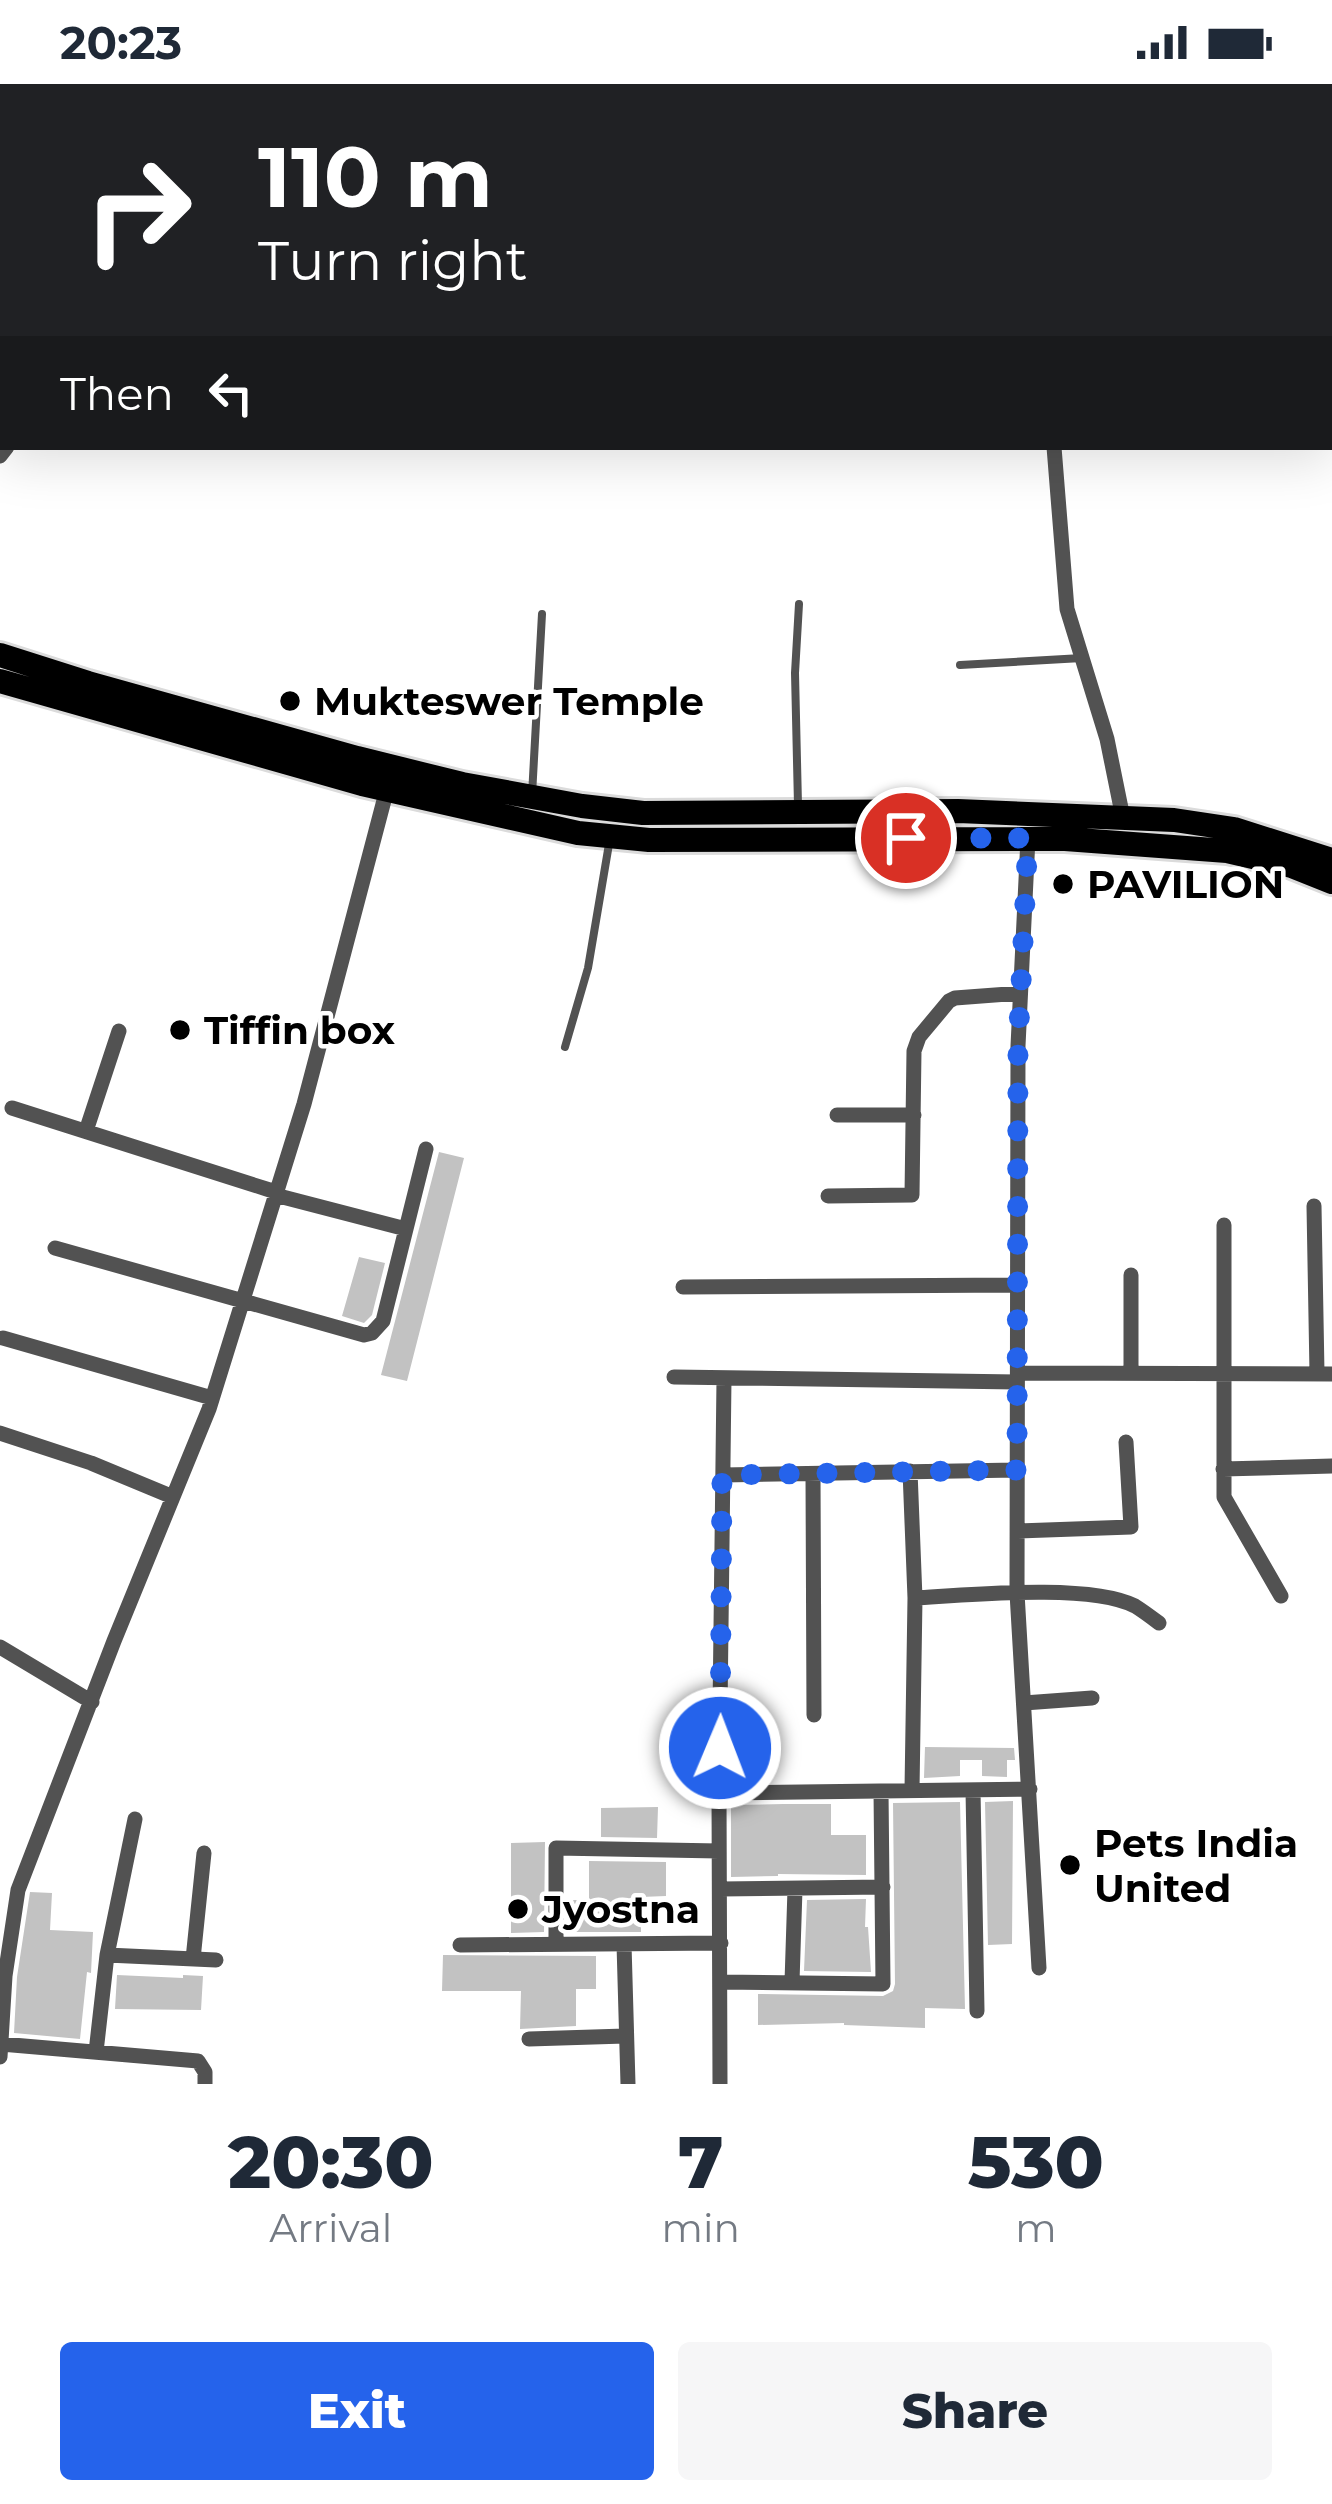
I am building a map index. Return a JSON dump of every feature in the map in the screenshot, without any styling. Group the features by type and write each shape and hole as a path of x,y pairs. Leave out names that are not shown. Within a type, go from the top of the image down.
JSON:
{"main road":[{"path":"0,656 357,758 532,796 643,813 969,811 1174,820 1234,829 1332,860"},
{"path":"0,681 240,751 556,828 649,840 1028,838 1227,851 1292,866 1332,882"},
{"path":"969,811 969,838"}],"street":[{"path":"1054,450 1067,609 1106,739 1123,818"},
{"path":"0,2057 2,1998 18,1889 212,1398 317,1058 387,789"},
{"path":"1028,838 1020,993 1017,1593 1039,1968"},
{"path":"828,1196 912,1195 916,1043 949,1001 1020,993"},
{"path":"86,1132 119,1031"},
{"path":"12,1108 276,1193 406,1229"},
{"path":"837,1115 914,1115"},
{"path":"56,1248 364,1335 372,1333 383,1322 426,1149"},
{"path":"674,1377 1324,1374 1314,1206"},
{"path":"1224,1225 1224,1497 1281,1596"},
{"path":"1131,1276 1131,1373"},
{"path":"683,1288 1017,1285"},
{"path":"3,1338 212,1398"},
{"path":"720,2084 724,1379"},
{"path":"0,1433 91,1463 172,1497"},
{"path":"1018,1531 1131,1527 1126,1442"},
{"path":"1223,1469 1332,1466"},
{"path":"722,1475 1017,1470"},
{"path":"910,1471 915,1598 912,1790"},
{"path":"813,1474 814,1714"},
{"path":"915,1598 1091,1595 1132,1604 1159,1623"},
{"path":"0,1647 92,1702"},
{"path":"1024,1703 1092,1698"},
{"path":"719,1793 1030,1789"},
{"path":"973,1790 977,2011"},
{"path":"721,1982 883,1984 881,1791"},
{"path":"95,2052 107,1954 135,1820"},
{"path":"556,1944 556,1848 719,1850"},
{"path":"193,1959 204,1853"},
{"path":"721,1889 883,1887"},
{"path":"792,1982 795,1889"},
{"path":"460,1945 721,1943"},
{"path":"623,1944 628,2084"},
{"path":"107,1954 215,1960"},
{"path":"529,2039 625,2036"},
{"path":"1,2044 197,2061 205,2072 205,2084"}],"lane":[{"path":"798,812 795,673 799,604"},
{"path":"532,796 542,614"},
{"path":"960,665 1082,658"},
{"path":"565,1047 588,968 610,836"}],"building":[{"path":"439,1152 464,1158 407,1381 381,1375"},
{"path":"359,1257 385,1263 372,1315 364,1323 342,1316"},
{"path":"925,1747 1014,1748 1015,1760 1007,1760 1007,1777 982,1776 982,1760 960,1760 960,1776 924,1778"},
{"path":"1013,1801 1012,1944 988,1945 985,1802"},
{"path":"960,1802 965,2009 925,2008 925,2028 758,2025 758,1994 883,1996 893,1991 893,1803"},
{"path":"831,1804 831,1835 866,1835 866,1875 731,1877 731,1805"},
{"path":"658,1807 657,1838 601,1837 601,1808"},
{"path":"545,1842 544,1932 511,1933 511,1843"},
{"path":"589,1861 666,1862 666,1896 641,1897 641,1932 568,1932 568,1900 589,1900"},
{"path":"30,1892 52,1893 50,1930 93,1932 80,2039 14,2033"},
{"path":"866,1899 871,1972 804,1971 807,1900"},
{"path":"443,1955 596,1956 596,1989 576,1989 576,2026 520,2029 521,1991 442,1991"},
{"path":"117,1975 203,1976 201,2010 115,2009"}],"place":[{"name":"Mukteswer Temple","path":"290,701"},
{"name":"PAVILION","path":"1063,884"},
{"name":"Tiffin box","path":"180,1030"},
{"name":"Pets India United","path":"1070,1865"},
{"name":"Jyostna","path":"518,1909"}],"route":[{"path":"720,1748 722,1475 1017,1470 1018,1046 1028,838 906,838"}]}
